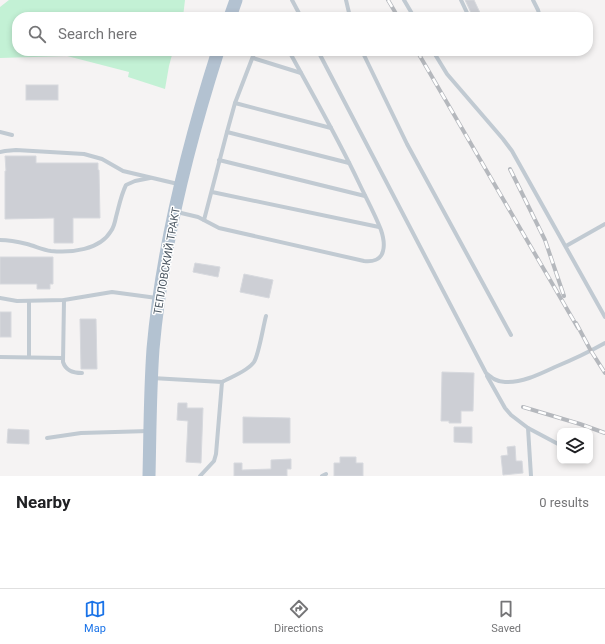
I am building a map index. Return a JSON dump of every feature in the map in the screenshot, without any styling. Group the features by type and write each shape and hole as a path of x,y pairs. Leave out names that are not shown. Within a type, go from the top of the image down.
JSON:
{"main road":[{"path":"232,12 236,0"},
{"name":"ТЕПЛОВСКИЙ ТРАКТ","path":"149,476 151,378 159,299 180,184 204,94 216,56"}],"lane":[{"path":"292,0 298,12"},
{"path":"346,0 349,12"},
{"path":"404,0 411,12"},
{"path":"461,0 467,12"},
{"path":"533,0 539,12"},
{"path":"174,212 196,216 219,228 368,262 374,261 381,255 383,250 383,238 379,227 349,163 292,56"},
{"path":"321,56 505,408 511,415 528,428 557,443"},
{"path":"364,56 414,157 511,335"},
{"path":"436,56 447,74 512,151 605,317"},
{"path":"204,220 226,132 235,103 253,58 301,73"},
{"path":"235,103 331,128"},
{"path":"0,132 12,135"},
{"path":"226,132 349,163"},
{"path":"0,152 16,150 84,154 102,160 123,171 180,184"},
{"path":"220,160 365,196"},
{"path":"0,240 27,244 42,249 55,251 78,250 99,244 112,230 122,191 126,185 135,181 150,178"},
{"path":"212,192 379,227"},
{"path":"566,246 605,224"},
{"path":"0,298 17,301 64,300 112,292 159,299"},
{"path":"64,300 62,358 64,365 68,370 76,373 82,373"},
{"path":"29,301 29,357"},
{"path":"151,378 222,382 239,373 254,362 257,356 266,316"},
{"path":"486,373 492,379 498,381 505,382 523,380 568,362 605,343"},
{"path":"0,357 62,358"},
{"path":"200,476 214,461 216,454 222,382"},
{"path":"528,428 531,476"},
{"path":"47,438 81,433 149,431"}],"green space":[{"path":"9,0 185,0 184,12 12,12 12,56 67,56 0,58 0,7"},
{"path":"67,56 172,56 165,89 128,77 129,72"}],"building":[{"path":"465,0 474,0 480,12 471,12"},
{"path":"26,85 58,85 58,100 26,100"},
{"path":"5,156 36,156 36,163 98,163 100,218 73,218 73,243 54,243 54,218 5,219"},
{"path":"0,257 53,257 53,284 50,284 50,289 37,289 37,284 0,284"},
{"path":"195,263 220,267 218,277 193,272"},
{"path":"244,274 273,280 269,298 240,292"},
{"path":"0,312 11,312 11,337 0,337"},
{"path":"80,319 96,319 97,369 81,369"},
{"path":"442,372 474,373 473,411 461,411 461,423 441,421"},
{"path":"178,403 187,403 187,408 203,408 201,463 186,462 188,421 177,420"},
{"path":"243,417 290,418 290,443 243,443"},
{"path":"454,427 472,427 472,443 454,442"},
{"path":"8,429 29,430 29,444 7,443"},
{"path":"515,446 516,461 522,461 523,473 503,475 501,456 508,455 507,447"},
{"path":"340,457 356,457 356,463 363,463 363,476 334,476 334,463 340,463"},
{"path":"291,459 291,469 287,469 287,476 234,476 234,463 242,463 242,470 271,469 271,460"}],"railway":[{"path":"388,0 395,12"},
{"path":"420,56 578,328"},
{"path":"510,169 545,240 564,296"},
{"path":"576,323 605,373"},
{"path":"523,407 605,433"}]}
